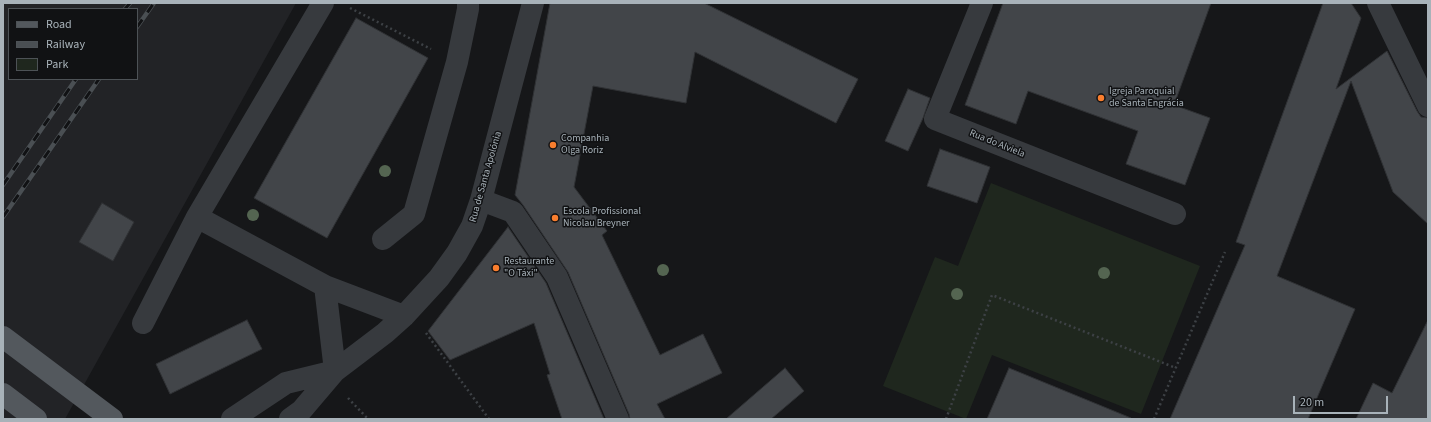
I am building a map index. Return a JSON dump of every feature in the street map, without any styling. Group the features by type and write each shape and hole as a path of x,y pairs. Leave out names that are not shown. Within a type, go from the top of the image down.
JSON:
{"main road":[{"path":"3,337 112,419"},
{"path":"3,394 36,419"}],"street":[{"path":"143,323 197,218 323,3"},
{"path":"383,239 414,214 457,62 468,3"},
{"name":"Rua de Santa Apolónia","path":"335,371 386,333 404,316 439,278 457,254 472,226 481,200 533,3"},
{"name":"Rua do Alviela","path":"982,3 935,119 1175,214"},
{"path":"1378,3 1428,106"},
{"path":"481,200 513,212 557,276 618,419"},
{"path":"197,218 326,286 404,316"},
{"path":"290,419 301,411 335,371 326,286"},
{"path":"232,419 286,383 335,371"}],"path":[{"path":"346,6 457,62"},
{"path":"1154,419 1225,252"},
{"path":"946,419 992,295 1176,368"},
{"path":"422,328 490,419"},
{"path":"343,393 368,419"}],"shaded area":[{"path":"3,3 296,3 65,419 3,419"}],"green space":[{"path":"991,183 1200,266 1141,414 992,355 966,419 883,386 935,257 958,266"}],"building":[{"path":"550,3 704,3 858,79 836,123 695,52 686,103 593,86 574,187 607,231 602,235 660,355 703,334 722,373 657,404 665,419 630,419 568,272 515,195"},
{"name":"Igreja Paroquial de Santa Engrácia","path":"1003,3 1211,3 1174,105 1210,118 1185,185 1126,164 1138,131 1028,91 1016,124 965,105"},
{"path":"1323,3 1351,3 1361,18 1336,89 1387,51 1417,111 1421,117 1428,118 1428,224 1393,192 1351,81 1277,276 1355,309 1308,419 1170,419 1245,245 1236,242"},
{"path":"356,18 428,58 327,238 254,198"},
{"path":"908,89 930,98 923,118 908,151 885,141"},
{"path":"940,149 990,167 977,203 927,186"},
{"path":"102,203 134,222 113,261 79,242"},
{"path":"508,227 546,283 604,419 562,419 547,375 550,374 534,323 450,360 428,331"},
{"path":"247,320 262,349 170,394 156,364"},
{"path":"1428,320 1428,419 1356,419 1373,383 1392,393"},
{"path":"785,368 804,391 771,419 726,419"},
{"path":"1009,368 1131,418 1131,419 987,419"}],"railway":[{"path":"126,8 130,3"},
{"path":"138,26 154,3"},
{"path":"3,185 75,80"},
{"path":"3,217 98,80"}],"place":[{"name":"Igreja Paroquial de Santa Engrácia","path":"1101,98"},
{"name":"Companhia Olga Roriz","path":"553,145"},
{"name":"Escola Profissional Nicolau Breyner","path":"555,218"},
{"name":"Restaurante \"O Táxi\"","path":"496,268"}]}
